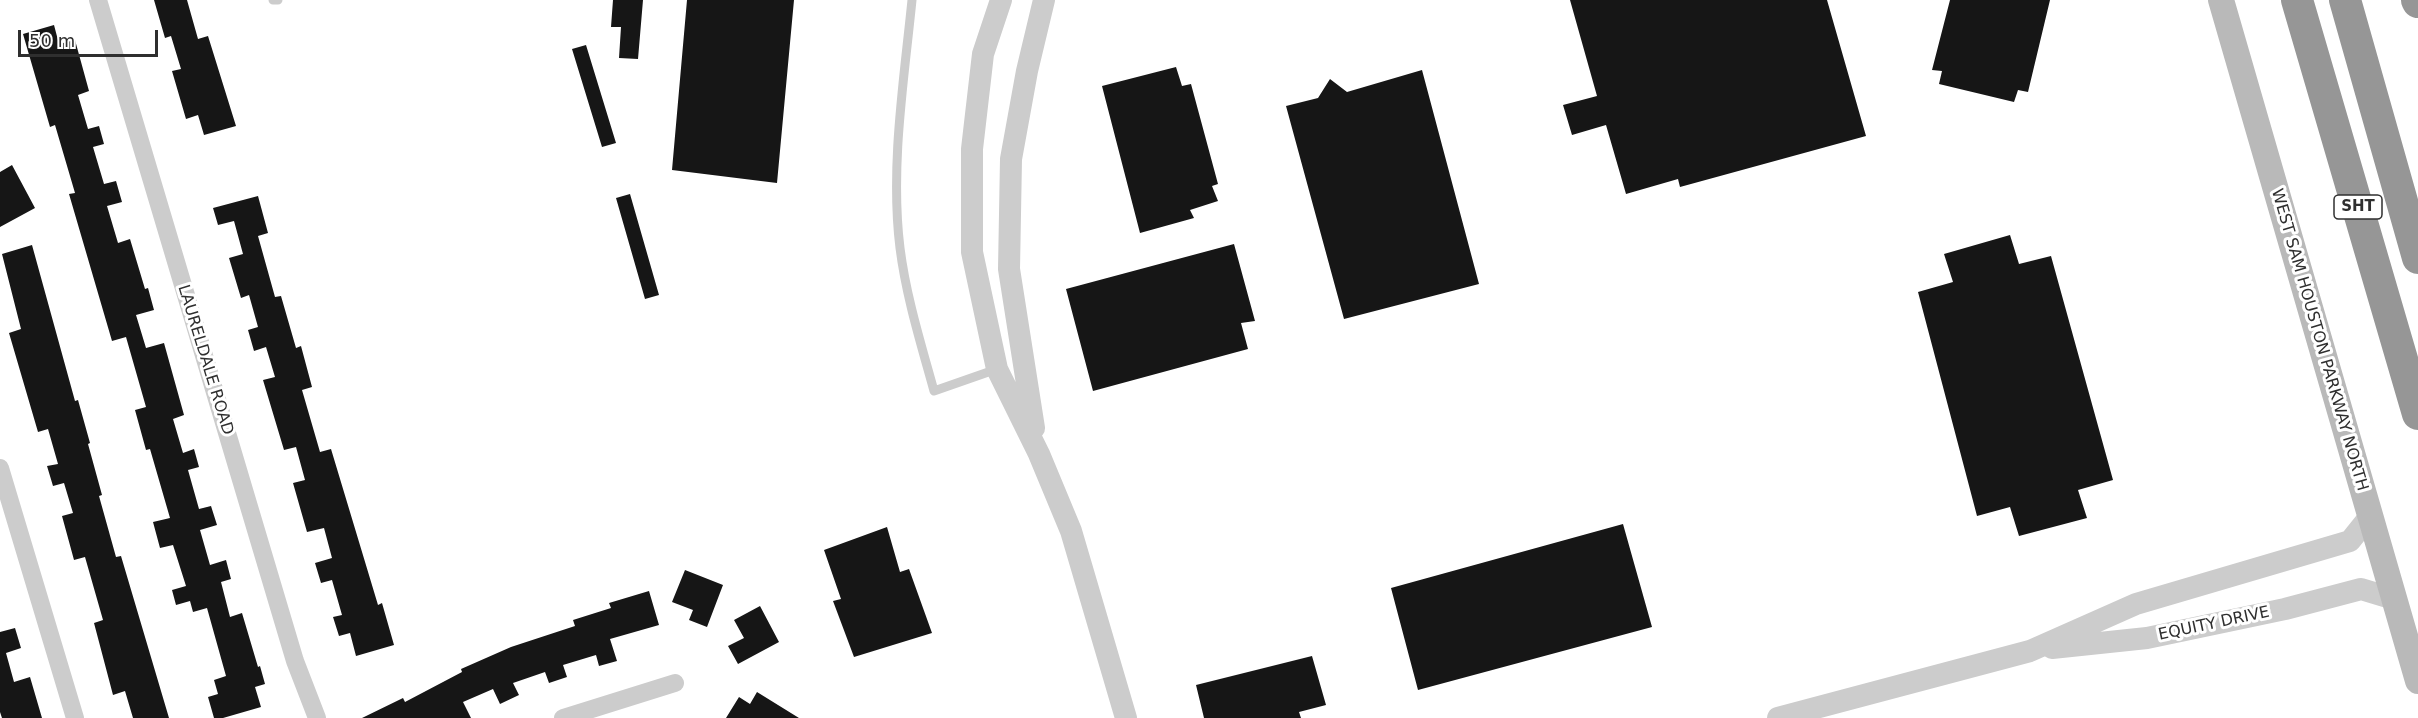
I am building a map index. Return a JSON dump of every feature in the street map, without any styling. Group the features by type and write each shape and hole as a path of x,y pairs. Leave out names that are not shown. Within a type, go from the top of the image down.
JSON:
{"highway":[{"name":"SHT","path":"2297,0 2418,414"},
{"name":"SHT","path":"2345,0 2418,258"}],"main road":[{"name":"WEST SAM HOUSTON PARKWAY NORTH","path":"2221,0 2418,681"}],"street":[{"name":"LAURELDALE ROAD","path":"98,0 295,661 317,718"},
{"path":"1001,0 983,54 972,149 972,252 997,369 1038,454 1071,531 1126,718"},
{"path":"1038,454 1009,269 1011,159 1027,71 1044,0"},
{"path":"0,468 75,718"},
{"name":"EQUITY DRIVE","path":"2030,651 2136,604 2350,541 2370,516"},
{"name":"EQUITY DRIVE","path":"1778,718 2030,651 2147,638 2285,609 2361,589 2394,599"},
{"path":"563,718 675,683"}],"lane":[{"path":"273,0 278,0"},
{"path":"912,0 901,102 897,190 900,248 911,308 934,391 997,369"}],"building":[{"path":"154,0 187,0 198,39 208,36 236,126 204,135 198,115 186,119 172,71 181,69 171,36 165,38"},
{"path":"613,0 643,0 638,59 619,58 621,27 611,27"},
{"path":"687,0 794,0 777,183 672,170"},
{"path":"1570,0 1827,0 1866,136 1680,187 1678,179 1626,194 1606,125 1572,135 1563,105 1597,96"},
{"path":"1950,0 2050,0 2028,92 2018,90 2014,102 1939,84 1942,71 1932,70"},
{"path":"54,25 59,44 75,40 89,91 78,95 88,129 99,126 104,144 93,147 104,184 116,181 122,202 107,206 118,243 130,239 145,289 148,288 154,310 136,315 146,348 164,343 184,415 173,419 183,453 194,449 199,467 188,470 199,509 211,506 217,525 200,530 210,565 226,560 231,579 221,582 230,617 242,613 265,684 255,687 261,707 223,718 214,718 208,697 218,694 214,680 226,676 207,608 193,612 190,601 176,605 172,590 186,586 173,545 160,548 153,522 170,518 150,449 146,450 135,410 146,407 126,337 112,341 69,194 75,193 55,125 50,127 23,34"},
{"path":"586,45 616,143 602,147 572,49"},
{"path":"1176,67 1182,86 1191,84 1218,184 1212,186 1218,201 1190,210 1194,218 1140,233 1102,86"},
{"path":"1422,70 1479,284 1344,319 1286,106 1318,98 1330,79 1347,92"},
{"path":"12,165 35,208 0,227 0,172"},
{"path":"630,194 659,295 645,299 616,198"},
{"path":"258,196 268,233 258,236 275,297 281,296 296,348 301,346 312,387 302,390 320,452 331,449 378,605 382,603 394,645 356,656 350,633 339,636 333,617 342,615 332,580 321,583 315,563 332,558 324,528 307,532 293,483 305,480 296,447 284,450 263,380 275,377 266,347 254,351 248,330 258,327 249,295 241,298 229,258 243,254 234,221 218,225 213,208"},
{"path":"2010,235 2019,264 2051,256 2113,480 2078,490 2087,518 2019,536 2010,507 1977,516 1918,292 1953,282 1944,254"},
{"path":"1234,244 1255,321 1241,323 1248,349 1093,391 1066,289"},
{"path":"32,245 75,401 78,400 90,443 88,444 102,495 99,496 116,557 121,556 169,718 133,718 125,691 113,695 94,623 103,620 85,557 74,560 62,516 73,513 64,483 53,486 47,466 58,464 48,429 38,432 9,333 21,329 2,254"},
{"path":"1623,524 1652,627 1418,690 1391,588"},
{"path":"887,527 900,572 909,569 932,633 854,657 833,601 841,599 824,550"},
{"path":"685,570 723,585 707,627 689,620 693,610 672,602"},
{"path":"649,591 659,625 610,639 617,661 599,666 596,655 563,665 567,677 549,683 545,672 513,683 519,695 500,704 493,689 463,702 471,718 362,718 403,698 405,702 462,672 461,669 511,647 575,626 573,620 611,608 609,603"},
{"path":"760,606 779,642 738,664 728,646 744,638 734,620"},
{"path":"15,628 21,648 6,653 14,682 30,677 42,718 2,718 0,712 0,632"},
{"path":"1312,656 1326,705 1299,712 1301,718 1204,718 1196,685"},
{"path":"757,692 799,718 726,718 739,697 750,704"}]}
